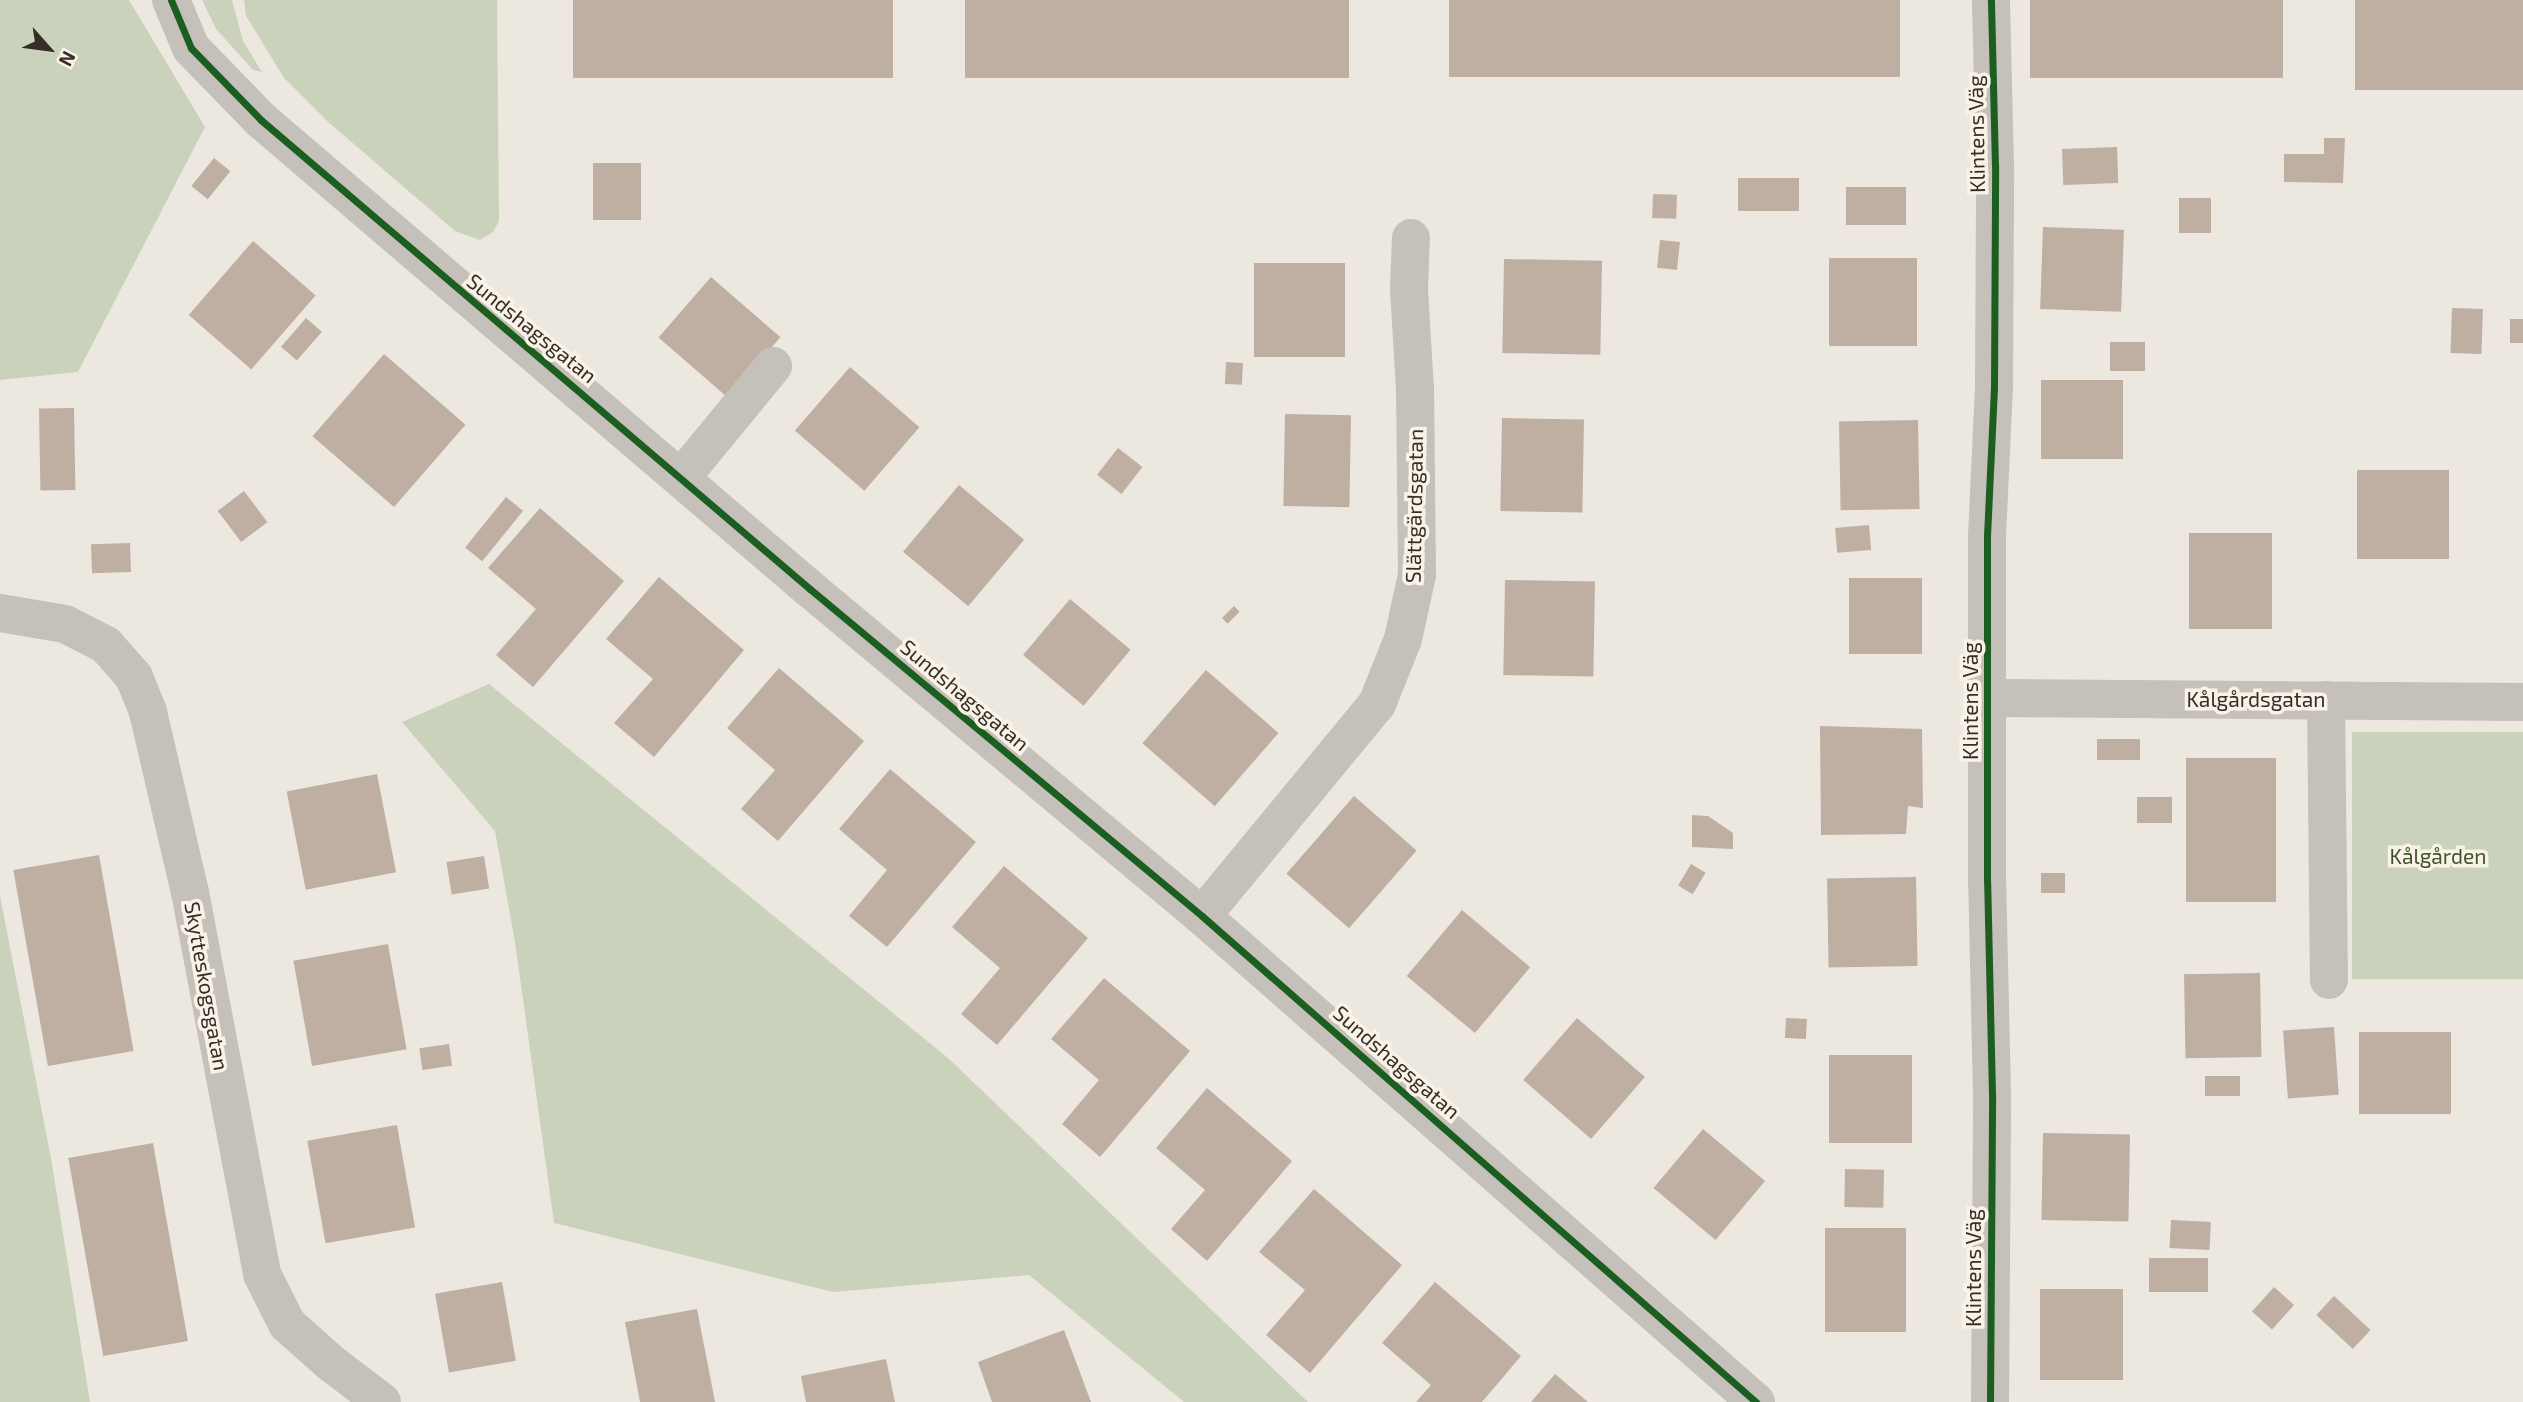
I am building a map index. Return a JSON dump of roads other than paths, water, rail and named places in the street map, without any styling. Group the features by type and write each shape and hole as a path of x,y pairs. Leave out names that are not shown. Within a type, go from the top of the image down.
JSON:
{"street":[{"name":"Sundshagsgatan","path":"171,0 191,48 261,120 1202,916 1756,1402"},
{"name":"Klintens Väg","path":"1990,1402 1992,1095 1987,881 1987,536 1994,388 1995,166 1991,0"},
{"name":"Slättgärdsgatan","path":"1202,916 1377,704 1403,639 1417,575 1415,390 1409,289 1411,238"},
{"path":"681,478 773,366"},
{"name":"Skytteskogsgatan","path":"0,613 65,624 106,645 134,677 148,712 190,892 262,1274 288,1324 331,1363 382,1402"},
{"name":"Kålgårdsgatan","path":"1989,698 2523,702"},
{"path":"2326,700 2329,980"}],"park label":[{"name":"Kålgården","path":"2438,856"}]}
